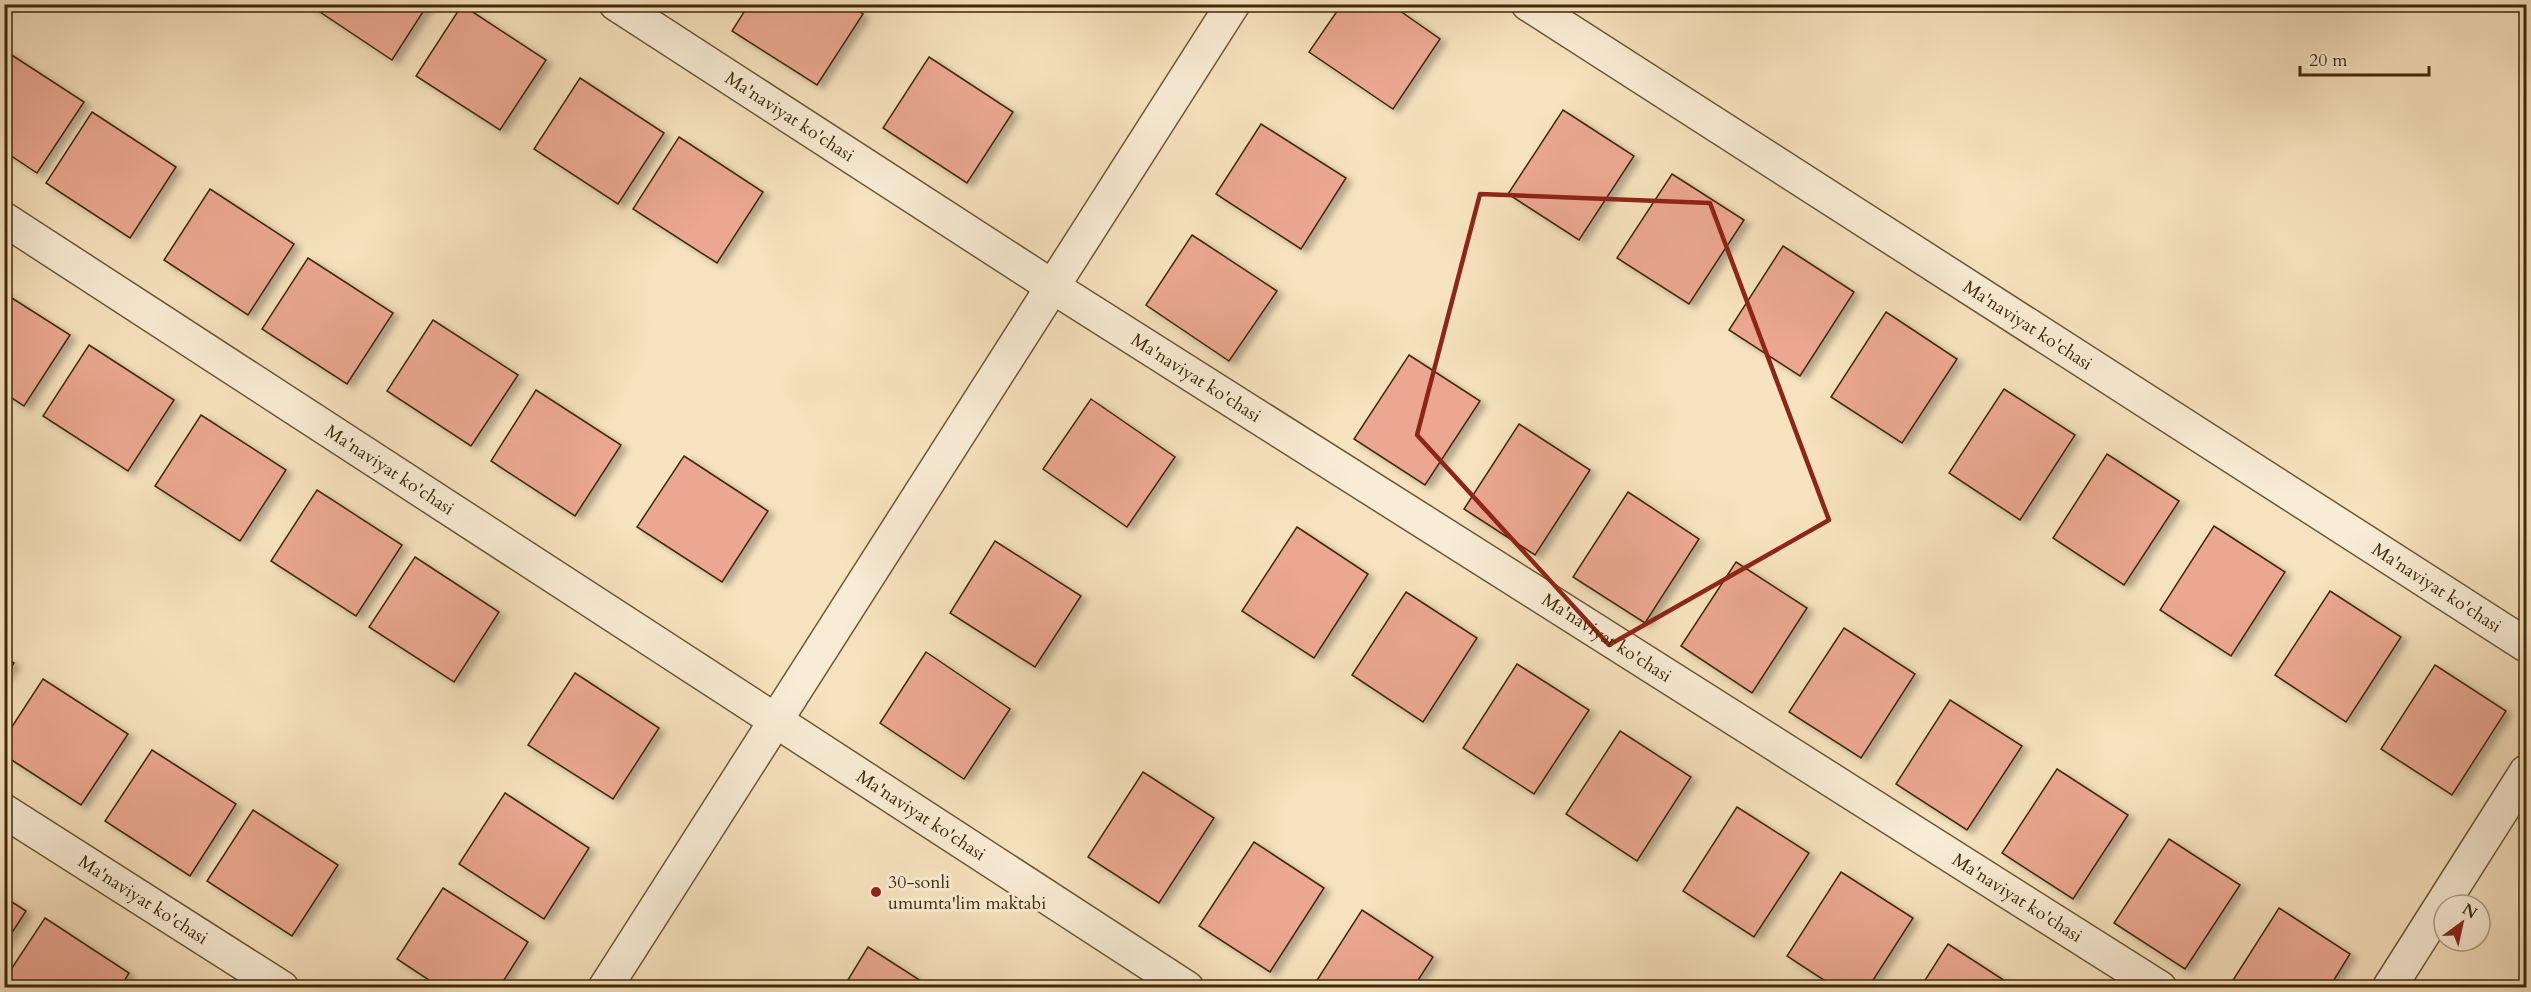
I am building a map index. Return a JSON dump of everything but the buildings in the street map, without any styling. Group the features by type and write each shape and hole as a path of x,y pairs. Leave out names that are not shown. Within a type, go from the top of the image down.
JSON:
{"street":[{"name":"Ma'naviyat ko'chasi","path":"616,4 1053,287 2160,987"},
{"path":"604,987 1233,4"},
{"name":"Ma'naviyat ko'chasi","path":"1528,4 2526,645"},
{"name":"Ma'naviyat ko'chasi","path":"4,219 1187,987"},
{"path":"2389,987 2526,772"},
{"name":"Ma'naviyat ko'chasi","path":"4,811 282,987"}],"highlighted area":[{"path":"1480,194 1710,203 1829,520 1609,645 1417,435"}],"place":[{"name":"30-sonli umumta'lim maktabi","path":"876,892"}]}
